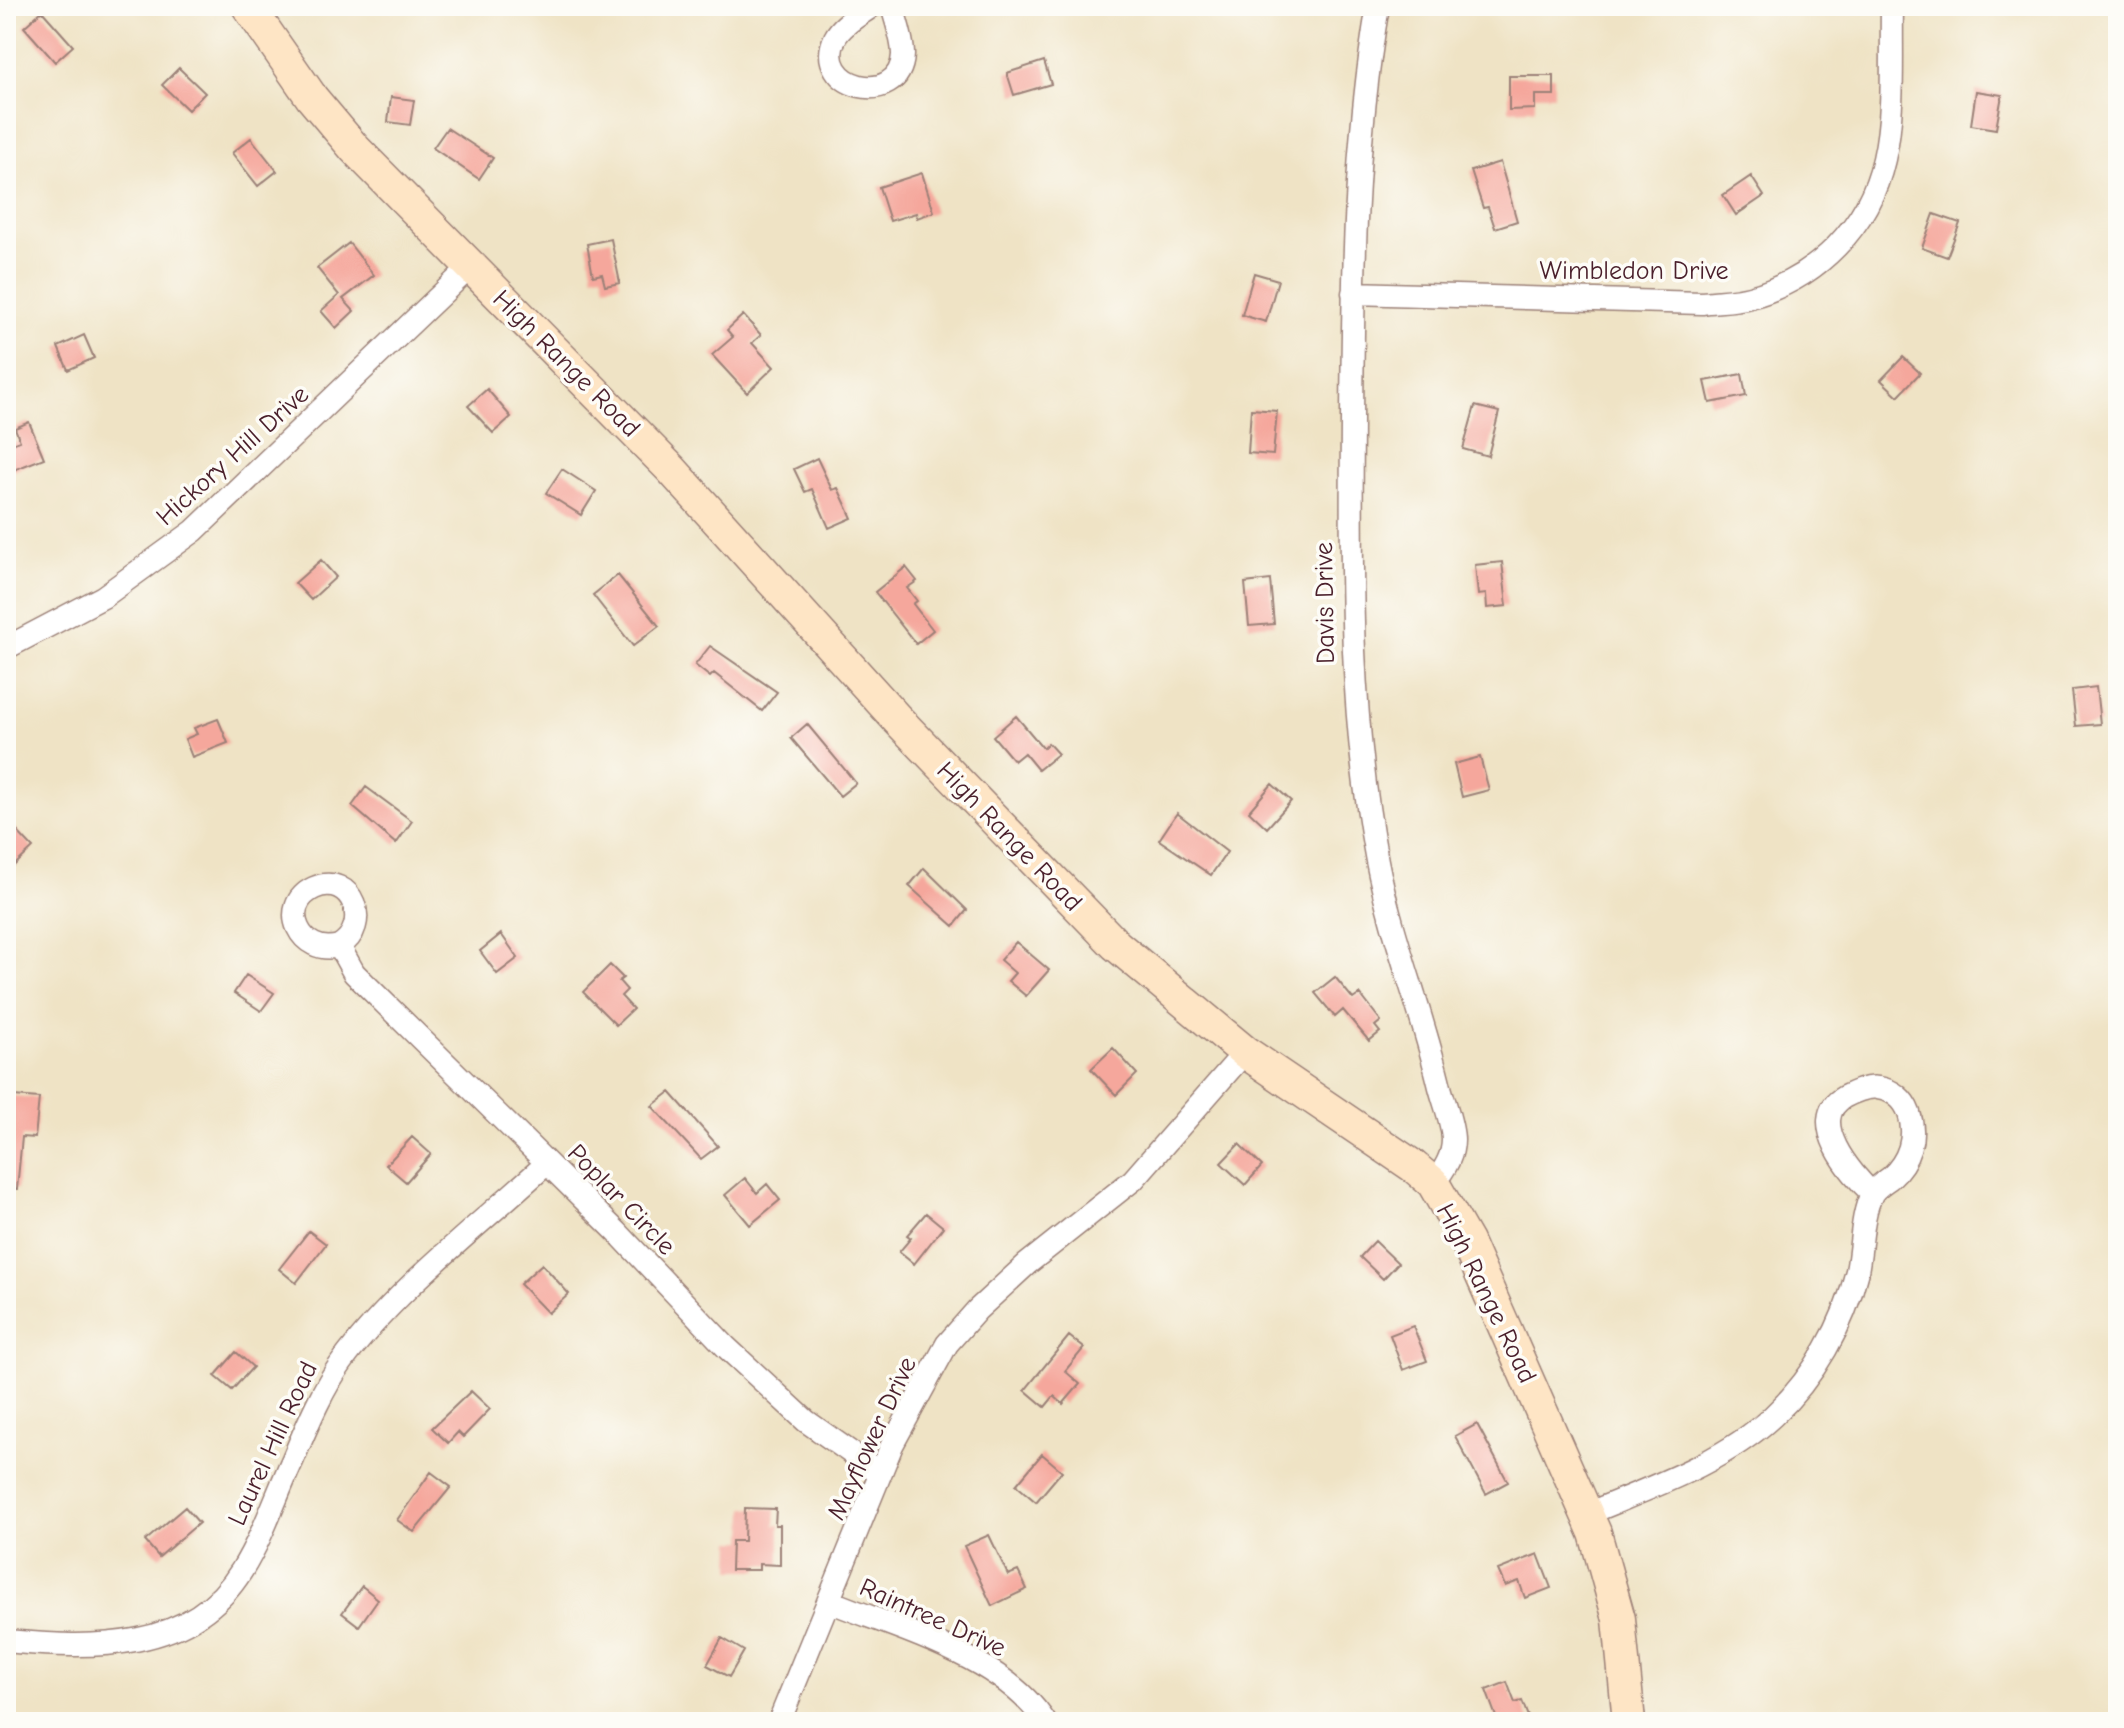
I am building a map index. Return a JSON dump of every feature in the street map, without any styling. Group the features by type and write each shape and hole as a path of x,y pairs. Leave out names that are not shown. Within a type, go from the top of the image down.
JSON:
{"street":[{"name":"High Range Road","path":"248,6 312,98 355,149 671,469 897,719 1083,913 1116,945 1245,1052 1413,1166 1433,1183 1488,1284 1587,1514 1609,1575 1619,1619 1629,1722"},
{"path":"872,6 841,30 832,50 836,71 853,86 864,88 885,84 901,65 903,53 892,6"},
{"name":"Davis Drive","path":"1378,6 1359,147 1353,293 1350,609 1357,722 1377,860 1394,931 1432,1053 1453,1141 1444,1169 1433,1183"},
{"name":"Wimbledon Drive","path":"1353,293 1702,303 1750,297 1793,279 1830,254 1846,238 1871,200 1884,158 1892,6"},
{"name":"Hickory Hill Drive","path":"6,648 103,597 194,531 470,267"},
{"name":"Poplar Circle","path":"339,946 354,973 547,1163 726,1347 806,1421 880,1473"},
{"name":"Mayflower Drive","path":"779,1722 880,1473 912,1403 947,1344 977,1310 1027,1264 1133,1180 1245,1052"},
{"path":"1587,1514 1700,1463 1746,1437 1774,1416 1822,1356 1844,1315 1857,1272 1872,1193 1896,1172 1912,1145 1914,1126 1906,1104 1896,1094 1877,1088 1856,1091 1839,1100 1830,1116 1829,1129 1841,1157 1872,1193"},
{"name":"Laurel Hill Road","path":"6,1641 97,1647 158,1635 203,1612 241,1570 319,1402 340,1365 381,1315 547,1163"},
{"name":"Raintree Drive","path":"829,1601 987,1668 1024,1694 1045,1722"}],"building":[{"path":"42,11 73,46 55,62 24,27"},
{"path":"1044,61 1051,84 1014,95 1007,73"},
{"path":"179,68 205,93 188,110 162,85"},
{"path":"1509,76 1554,76 1554,95 1535,95 1535,109 1509,110"},
{"path":"1976,91 2002,95 1996,129 1971,125"},
{"path":"391,97 414,100 410,125 388,122"},
{"path":"447,128 493,158 479,179 433,148"},
{"path":"251,138 277,171 258,186 232,153"},
{"path":"1500,162 1517,221 1495,228 1488,207 1483,208 1471,171"},
{"path":"922,173 934,212 917,218 916,213 890,221 879,187"},
{"path":"1751,176 1764,196 1736,215 1723,195"},
{"path":"1934,214 1960,223 1947,257 1922,248"},
{"path":"611,239 620,283 605,286 602,274 593,276 587,244"},
{"path":"349,243 374,275 343,299 354,311 336,328 321,311 339,295 317,268"},
{"path":"1254,273 1278,280 1266,322 1242,315"},
{"path":"743,315 761,335 752,343 774,367 747,393 712,355 733,337 727,330"},
{"path":"84,335 94,358 68,370 58,347"},
{"path":"1903,357 1920,373 1898,396 1881,380"},
{"path":"1742,374 1746,396 1710,403 1705,381"},
{"path":"487,389 511,417 493,433 468,406"},
{"path":"1475,406 1499,412 1488,456 1463,449"},
{"path":"1251,409 1277,411 1273,455 1248,453"},
{"path":"29,422 44,458 6,473 6,446 20,441 15,428"},
{"path":"817,458 832,490 838,488 852,518 829,528 812,489 805,492 794,469"},
{"path":"562,469 596,491 581,515 546,493"},
{"path":"321,560 336,577 311,600 295,583"},
{"path":"1502,562 1507,606 1487,608 1486,594 1478,595 1475,565"},
{"path":"906,567 917,581 907,588 917,601 913,604 933,630 916,644 875,592"},
{"path":"618,575 659,626 633,646 593,595"},
{"path":"1270,580 1274,624 1249,626 1245,583"},
{"path":"710,646 777,692 762,711 714,673 710,677 695,665"},
{"path":"2096,687 2100,724 2076,726 2072,690"},
{"path":"1016,716 1043,748 1048,743 1058,754 1038,770 1024,753 1014,761 993,736"},
{"path":"218,719 228,743 192,757 185,739 197,734 194,728"},
{"path":"807,724 856,783 840,796 791,738"},
{"path":"1480,757 1489,790 1462,797 1454,764"},
{"path":"1272,784 1291,801 1267,828 1249,811"},
{"path":"366,787 412,821 396,844 352,806"},
{"path":"1177,813 1227,852 1211,875 1159,840"},
{"path":"15,829 33,848 6,873 6,837"},
{"path":"924,868 967,910 954,926 909,886"},
{"path":"501,934 518,958 497,974 480,951"},
{"path":"1016,942 1049,970 1026,996 1008,981 1015,973 1000,960"},
{"path":"610,965 623,978 619,981 627,990 621,996 633,1009 616,1025 583,992"},
{"path":"246,975 274,993 261,1011 234,993"},
{"path":"1335,977 1353,999 1360,994 1381,1021 1375,1026 1380,1032 1369,1041 1343,1010 1335,1017 1315,993"},
{"path":"1113,1048 1137,1074 1116,1095 1091,1069"},
{"path":"670,1092 718,1146 701,1159 652,1106"},
{"path":"13,1096 39,1098 35,1138 22,1137 17,1189 6,1189 6,1132 9,1133"},
{"path":"412,1137 431,1154 406,1182 386,1165"},
{"path":"1239,1144 1262,1166 1245,1185 1221,1163"},
{"path":"745,1178 757,1193 767,1184 780,1200 750,1225 725,1195"},
{"path":"926,1213 943,1227 914,1264 899,1252 911,1238 907,1235"},
{"path":"309,1231 326,1244 296,1283 279,1269"},
{"path":"1375,1241 1398,1263 1383,1279 1360,1257"},
{"path":"542,1264 569,1294 548,1313 520,1284"},
{"path":"1413,1326 1427,1361 1403,1370 1390,1335"},
{"path":"1069,1336 1084,1348 1065,1371 1080,1384 1063,1404 1054,1396 1045,1407 1025,1390"},
{"path":"236,1352 253,1367 232,1390 215,1376"},
{"path":"471,1391 490,1409 463,1437 458,1432 448,1443 432,1428"},
{"path":"1477,1424 1508,1482 1486,1494 1455,1436"},
{"path":"1042,1454 1062,1471 1036,1502 1016,1485"},
{"path":"431,1472 451,1487 414,1532 397,1520"},
{"path":"185,1507 199,1523 159,1557 145,1541"},
{"path":"745,1508 776,1509 775,1525 780,1525 780,1565 759,1564 759,1570 731,1570 732,1541 744,1541"},
{"path":"989,1535 1008,1575 1018,1571 1027,1589 992,1606 964,1546"},
{"path":"1538,1554 1551,1588 1525,1598 1519,1581 1505,1586 1498,1570"},
{"path":"362,1586 378,1599 359,1626 342,1613"},
{"path":"722,1638 744,1651 729,1677 707,1665"},
{"path":"1507,1682 1515,1703 1522,1701 1530,1722 1498,1722 1486,1690"}]}
